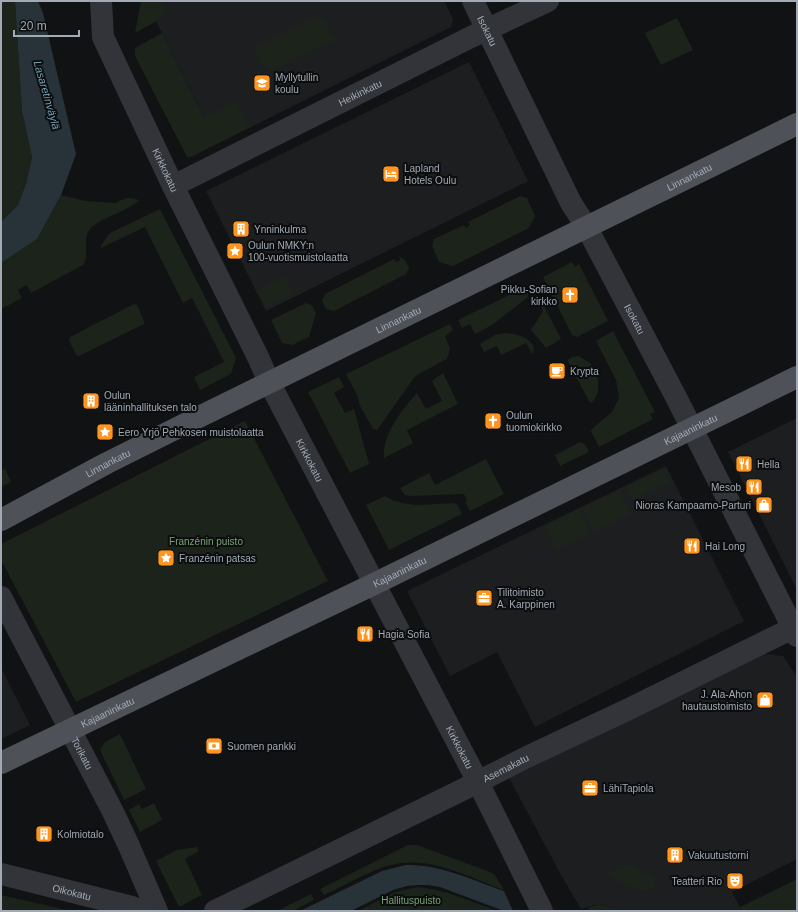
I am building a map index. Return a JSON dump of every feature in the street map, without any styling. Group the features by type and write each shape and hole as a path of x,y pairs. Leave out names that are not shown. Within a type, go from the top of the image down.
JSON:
{"main road":[{"name":"Linnankatu","path":"1,520 107,463 269,382 797,124"},
{"name":"Kajaaninkatu","path":"1,763 374,584 797,377"}],"street":[{"name":"Kirkkokatu","path":"102,1 103,37 173,186 269,382 478,782 542,911"},
{"name":"Isokatu","path":"473,1 571,203 586,226 796,630"},
{"name":"Heikinkatu","path":"173,186 548,1"},
{"name":"Torikatu","path":"1,597 129,846 157,911"},
{"name":"Asemakatu","path":"215,911 527,757 796,630"},
{"name":"Oikokatu","path":"1,874 143,911"}],"shaded area":[{"name":"Myllytullin koulu","path":"146,1 444,1 453,19 451,27 217,144"},
{"name":"Lapland Hotels Oulu","path":"469,62 528,181 266,311 206,191"},
{"path":"797,418 797,590 728,452"},
{"path":"666,466 744,621 535,727 497,652 450,676 407,591"},
{"path":"765,654 783,656 797,677 797,859 732,892 742,911 621,911 599,904 581,909 508,776"},
{"path":"1,668 30,725 1,739"}],"green space":[{"path":"1,1 15,1 22,111 32,157 26,184 18,205 1,222"},
{"path":"141,1 161,1 167,15 135,33"},
{"path":"320,16 336,40 271,71 261,64 254,49"},
{"path":"677,18 693,50 661,65 645,33"},
{"path":"162,33 204,118 236,102 248,126 273,114 274,115 191,157 187,157 135,56 135,48"},
{"path":"61,195 85,201 115,203 126,198 139,200 129,208 97,223 88,231 86,256 83,265 31,293 27,285 18,290 22,298 1,309 1,263 37,239"},
{"path":"520,196 527,198 535,216 529,228 453,266 439,262 432,246 434,239 464,225 466,228 470,225 468,222"},
{"path":"160,209 236,358 231,374 200,390 194,377 224,362 192,298 183,303 145,227 101,248 108,235 112,232"},
{"path":"399,256 405,260 409,268 406,274 334,311 326,309 322,301 325,294 394,259 396,262 400,260"},
{"path":"572,262 575,267 579,264 608,321 577,337 572,335 543,277"},
{"path":"285,276 294,294 266,308 257,291"},
{"path":"525,287 529,292 527,298 492,325 475,334 470,324 462,328 458,320"},
{"path":"306,303 312,305 316,314 309,337 292,345 282,343 271,320"},
{"path":"134,304 137,305 144,324 79,356 76,355 69,340 70,337"},
{"path":"540,304 543,304 561,339 546,348 531,330 543,311"},
{"path":"450,324 453,330 445,336 450,349 447,359 417,375 378,429 373,429 360,406 358,397 346,374"},
{"path":"613,331 655,412 650,414 653,419 599,447 591,431 612,412 619,398 616,380 596,341"},
{"path":"505,333 518,335 529,340 534,347 533,353 532,354 526,343 501,355 497,346 484,352 480,344 495,335"},
{"path":"578,356 590,363 596,372 598,390 594,400 590,403 567,360"},
{"path":"443,373 458,404 407,430 413,443 384,458 386,440 394,423 417,393 426,409 442,401 432,381"},
{"path":"339,377 344,387 334,393 345,413 354,409 369,464 350,473 308,392"},
{"name":"Franzénin puisto","path":"245,421 328,581 76,702 1,560 1,544"},
{"path":"580,442 585,444 589,452 560,466 555,455"},
{"path":"486,459 504,494 470,511 465,502 467,501 464,494 411,496 405,495 400,488 429,473 435,485"},
{"path":"4,469 6,470 11,482 1,487 1,471"},
{"path":"663,469 670,482 633,500 626,487"},
{"path":"619,490 630,514 594,532 582,508"},
{"path":"385,496 401,503 418,505 453,503 457,504 462,514 389,550 366,505"},
{"path":"579,509 591,533 556,550 544,526"},
{"path":"120,734 146,789 124,800 100,750 105,742"},
{"path":"154,803 162,820 140,832 129,810 139,804 142,809"},
{"path":"408,845 417,845 490,872 495,875 504,890 449,869 420,863 406,863 382,868 357,878 324,895 320,889"},
{"path":"197,847 199,851 185,859 202,895 179,907 156,861 177,850"},
{"path":"628,865 635,867 645,875 651,874 656,886 649,891 645,891 618,881 610,872"},
{"path":"797,879 797,911 742,911 740,907"},
{"name":"Hallituspuisto","path":"417,887 448,893 498,911 358,911 395,892"},
{"path":"311,894 314,900 293,911 277,911"},
{"path":"1,895 71,911 1,911"},
{"path":"599,904 621,911 590,911 588,908"}],"water":[{"name":"Lasaretinväylä","path":"15,1 38,1 43,13 76,154 61,195 37,239 1,263 1,222 18,205 26,184 32,157 22,111"},
{"path":"406,865 419,865 444,870 504,891 513,911 504,911 440,887 418,885 393,890 351,911 300,911 382,871"}],"place":[{"name":"Myllytullin koulu","path":"262,83"},
{"name":"Lapland Hotels Oulu","path":"391,174"},
{"name":"Ynninkulma","path":"241,229"},
{"name":"Oulun NMKY:n 100-vuotismuistolaatta","path":"235,251"},
{"name":"Pikku-Sofian kirkko","path":"570,295"},
{"name":"Krypta","path":"557,371"},
{"name":"Oulun lääninhallituksen talo","path":"91,401"},
{"name":"Oulun tuomiokirkko","path":"493,421"},
{"name":"Eero Yrjö Pehkosen muistolaatta","path":"105,432"},
{"name":"Hella","path":"744,464"},
{"name":"Mesob","path":"754,487"},
{"name":"Nioras Kampaamo-Parturi","path":"764,505"},
{"name":"Hai Long","path":"692,546"},
{"name":"Franzénin patsas","path":"166,558"},
{"name":"Tilitoimisto A. Karppinen","path":"484,598"},
{"name":"Hagia Sofia","path":"365,634"},
{"name":"J. Ala-Ahon hautaustoimisto","path":"765,700"},
{"name":"Suomen pankki","path":"214,746"},
{"name":"LähiTapiola","path":"590,788"},
{"name":"Kolmiotalo","path":"44,834"},
{"name":"Vakuutustorni","path":"675,855"},
{"name":"Teatteri Rio","path":"735,881"}]}
